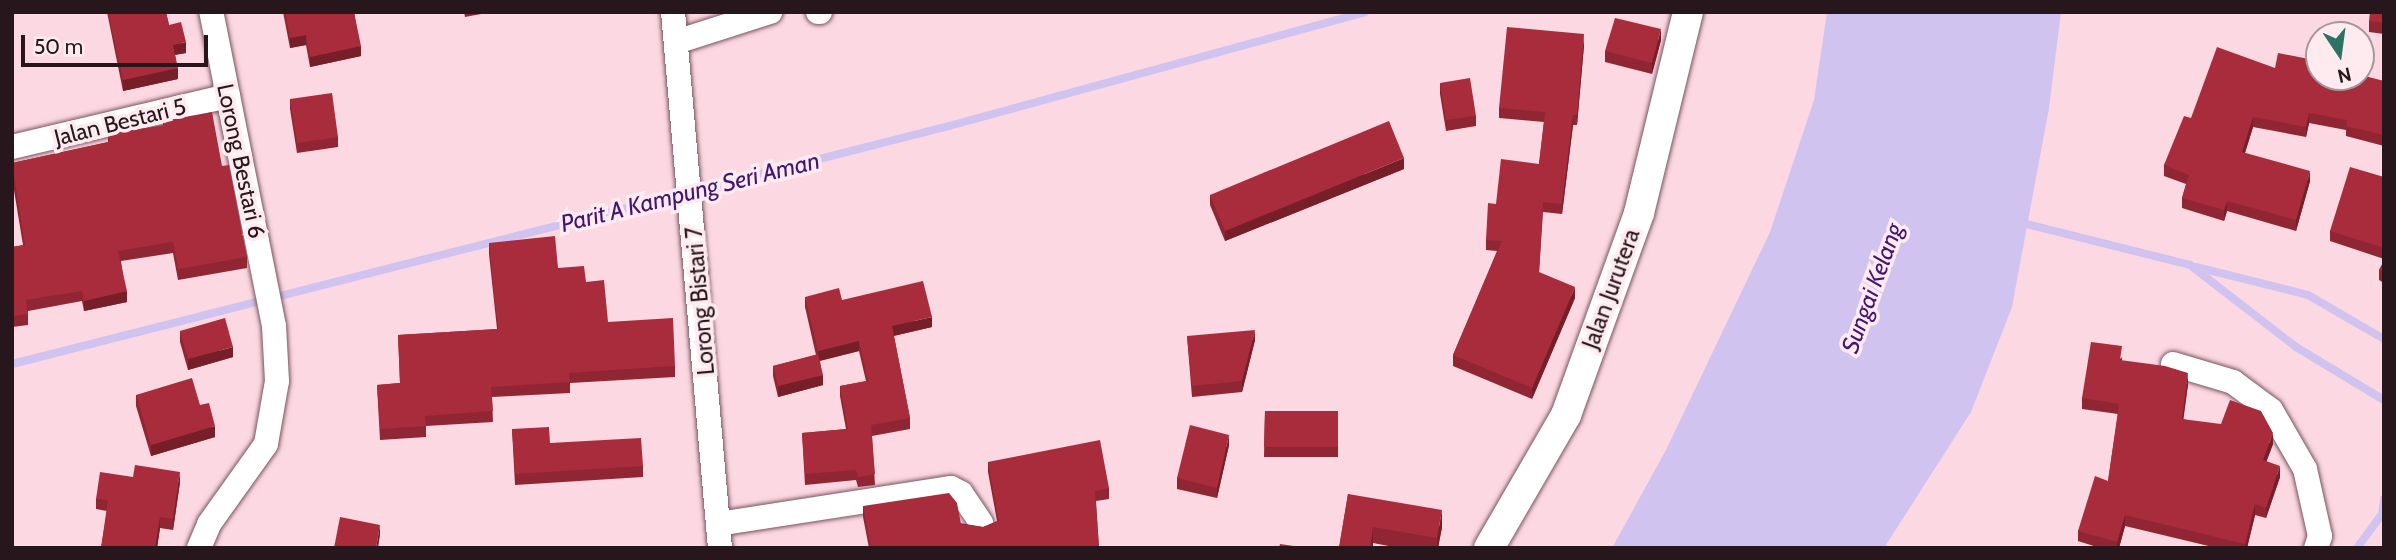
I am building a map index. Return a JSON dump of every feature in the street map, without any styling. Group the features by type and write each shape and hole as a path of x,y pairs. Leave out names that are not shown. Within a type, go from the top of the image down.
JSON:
{"street":[{"name":"Lorong Bestari 6","path":"200,548 209,524 266,444 277,381 274,326 264,268 211,12"},
{"name":"Lorong Bistari 7","path":"673,12 719,536"},
{"path":"676,42 770,12"},
{"name":"Jalan Jurutera","path":"1489,548 1566,415 1639,213 1688,12"},
{"name":"Jalan Bestari 5","path":"12,148 228,96"},
{"path":"2174,364 2232,382 2271,410 2305,470 2320,537 2316,548"},
{"path":"719,536 951,488 961,494 981,523"}],"water":[{"name":"Sungai Kelang","path":"1827,12 2061,12 2049,108 2012,307 1971,412 1884,548 1612,548 1666,450 1770,232 1814,100"}],"building":[{"path":"108,12 166,12 169,25 181,22 186,42 173,45 178,68 123,80"},
{"path":"285,12 354,12 361,46 310,57 306,35 290,38"},
{"path":"2370,12 2384,12 2384,23 2369,21"},
{"path":"1615,18 1661,29 1652,63 1605,51"},
{"path":"1507,27 1584,34 1577,115 1573,115 1562,204 1543,202 1539,272 1575,287 1532,388 1453,355 1502,241 1486,240 1488,203 1496,204 1501,159 1539,164 1545,112 1499,108"},
{"path":"2217,47 2275,68 2278,53 2305,58 2305,91 2375,91 2375,79 2384,81 2384,135 2346,126 2347,120 2309,113 2306,127 2253,117 2242,152 2310,171 2296,220 2227,201 2224,210 2182,198 2189,175 2164,165 2184,116 2191,118"},
{"path":"1470,78 1476,116 1446,120 1440,83"},
{"path":"332,93 338,137 297,143 290,99"},
{"path":"212,112 222,166 229,165 247,257 178,269 173,242 118,251 127,291 84,301 82,291 26,300 28,314 12,316 12,247 25,245 12,163 109,142 108,134 164,125 163,121"},
{"path":"1389,121 1404,158 1225,231 1210,195"},
{"path":"2350,167 2384,177 2384,248 2330,231"},
{"path":"555,236 558,268 584,266 586,282 604,280 608,322 673,318 675,366 569,373 570,382 491,387 493,411 425,416 426,426 380,429 377,385 400,383 398,335 498,329 489,243"},
{"path":"923,281 932,317 892,326 910,418 871,425 875,474 858,477 856,470 805,474 802,433 848,429 840,386 868,381 859,341 818,351 805,297 839,288 842,300"},
{"path":"225,318 233,347 188,359 180,331"},
{"path":"1255,330 1242,381 1192,386 1187,336"},
{"path":"2091,342 2122,346 2120,360 2165,366 2188,373 2182,419 2221,424 2230,400 2261,411 2273,433 2263,460 2280,466 2266,508 2255,504 2245,544 2125,515 2117,542 2078,531 2095,476 2108,481 2119,404 2082,398"},
{"path":"818,354 823,375 778,386 773,366"},
{"path":"192,378 200,405 209,403 215,426 151,445 136,395"},
{"path":"1265,411 1338,411 1338,447 1264,447"},
{"path":"1190,425 1229,435 1217,488 1177,478"},
{"path":"549,427 550,443 641,438 643,466 515,474 512,429"},
{"path":"1100,440 1109,488 1095,491 1099,548 871,548 863,506 949,493 957,503 961,524 983,527 999,521 988,462"},
{"path":"135,465 180,472 173,519 160,517 155,548 101,548 108,500 96,499 100,472 133,477"},
{"path":"1348,494 1442,510 1437,538 1373,527 1370,548 1339,548"},
{"path":"340,517 380,525 376,548 334,548"},
{"path":"1280,544 1307,548 1279,548"}],"waterway":[{"name":"Parit A Kampung Seri Aman","path":"12,364 949,126 1365,12"},
{"path":"2018,222 2190,265 2296,347 2384,400"},
{"path":"2196,267 2308,295 2384,339"},
{"path":"2357,548 2382,514 2384,499"}]}
